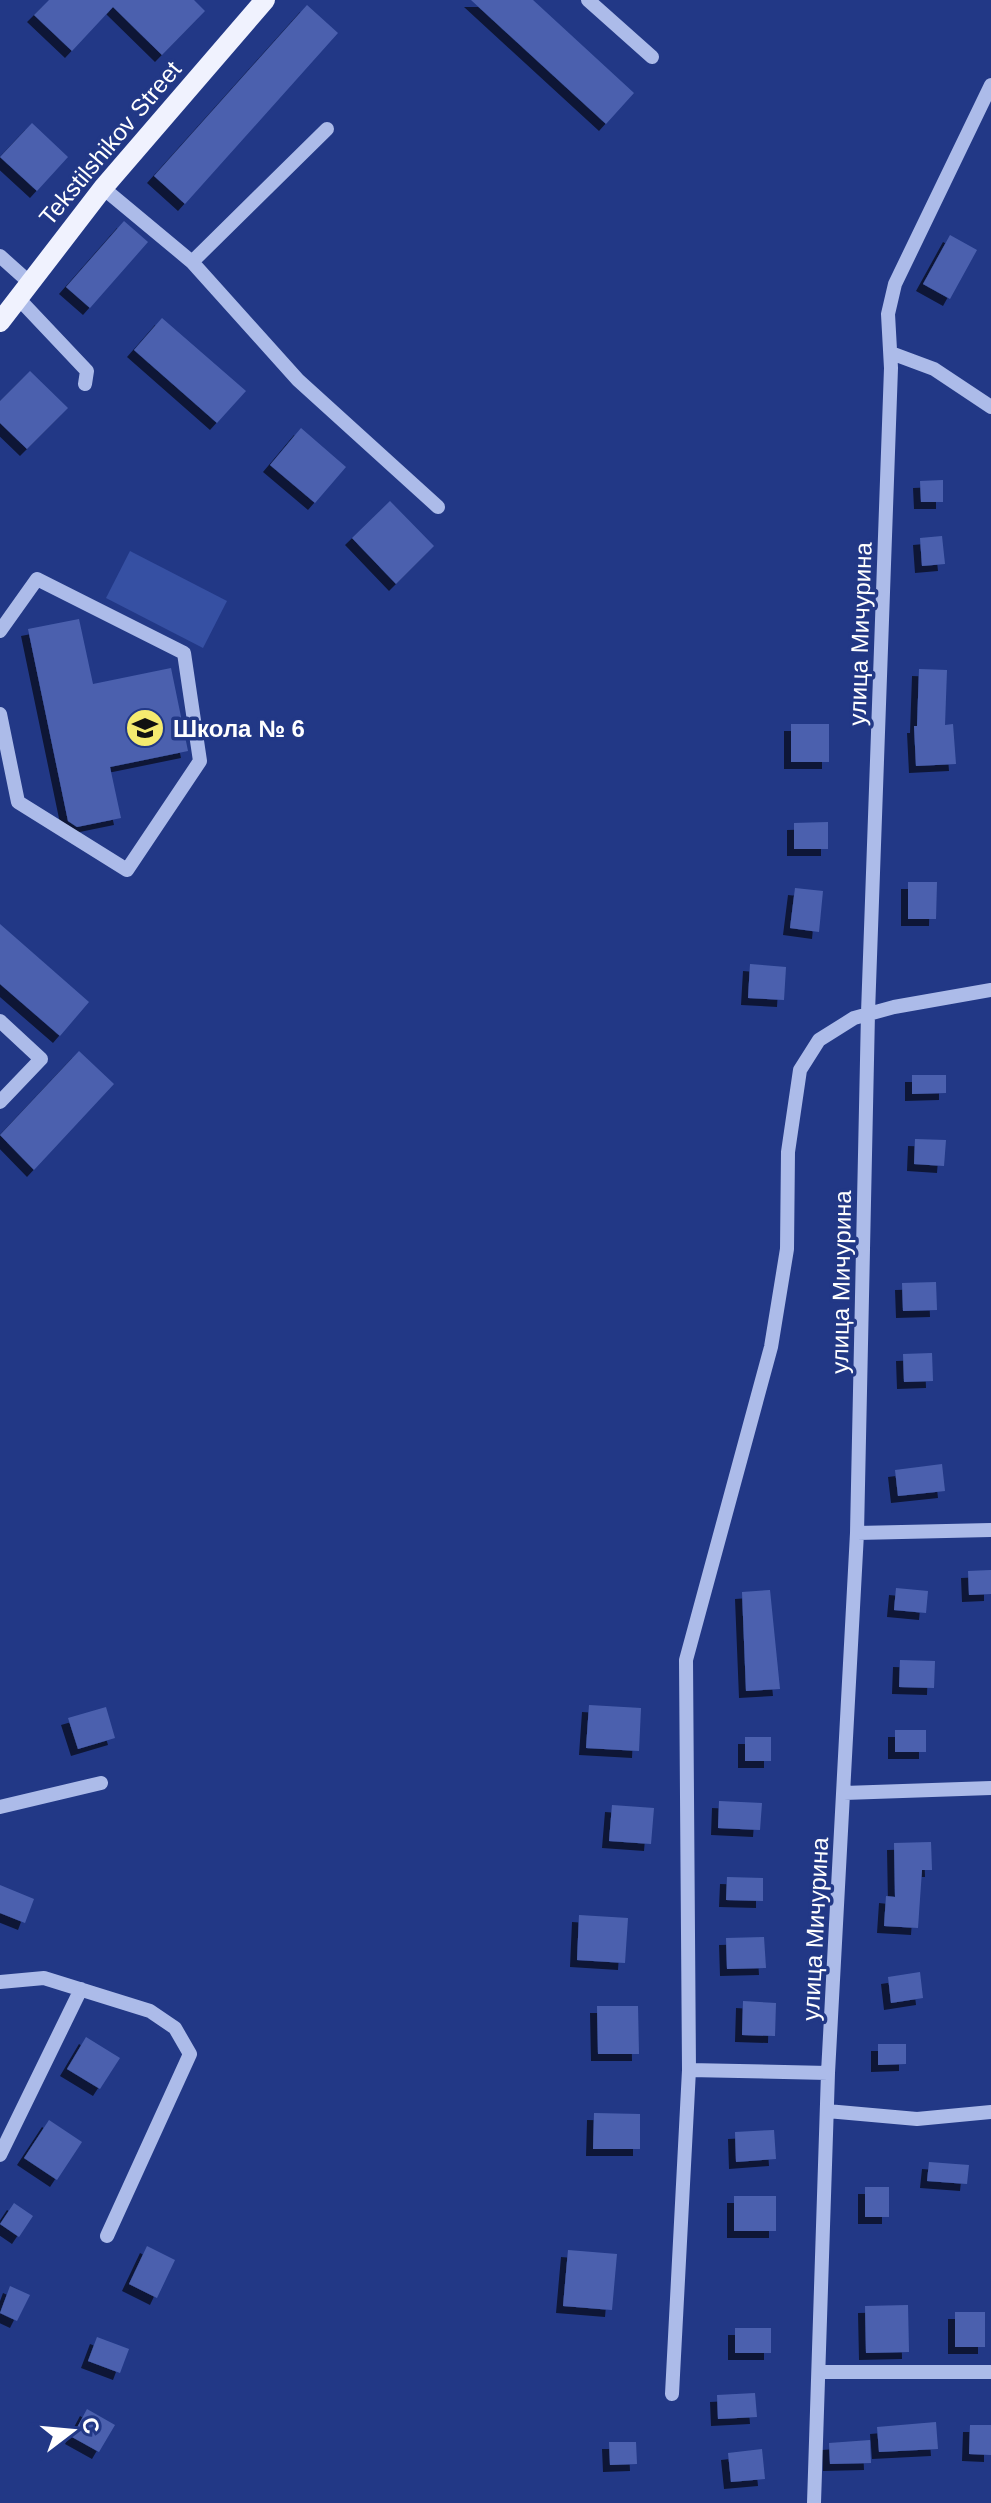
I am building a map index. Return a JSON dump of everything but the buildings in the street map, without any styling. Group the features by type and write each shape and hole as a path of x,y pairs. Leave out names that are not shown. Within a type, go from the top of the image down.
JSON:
{"main road":[{"name":"Tekstilshikov Street","path":"0,322 103,188 265,0"}],"street":[{"path":"588,0 652,57"},
{"name":"улица Мичурина","path":"814,2503 828,2073 857,1533 868,1013 891,353 888,314 895,284 991,85"},
{"path":"192,262 327,129"},
{"path":"103,188 192,262 298,380 438,507"},
{"path":"0,256 87,371 85,384"},
{"path":"891,353 934,369 991,407"},
{"path":"0,631 37,579 184,653 200,761 127,870 18,802 0,714"},
{"path":"672,2394 689,2070 686,1660 771,1347 787,1249 788,1152 800,1070 819,1040 868,1013 991,990"},
{"path":"0,1021 41,1059 0,1102"},
{"path":"857,1533 991,1530"},
{"path":"0,1807 101,1783"},
{"path":"844,1793 991,1788"},
{"path":"0,1982 44,1978 150,2011 175,2028 190,2054 107,2236"},
{"path":"0,2155 81,1989"},
{"path":"689,2070 828,2073"},
{"path":"827,2111 917,2119 991,2112"},
{"path":"820,2372 991,2372"}],"shaded area":[{"path":"130,551 227,601 203,648 106,598"}],"place":[{"name":"Школа № 6","path":"145,728"}]}
